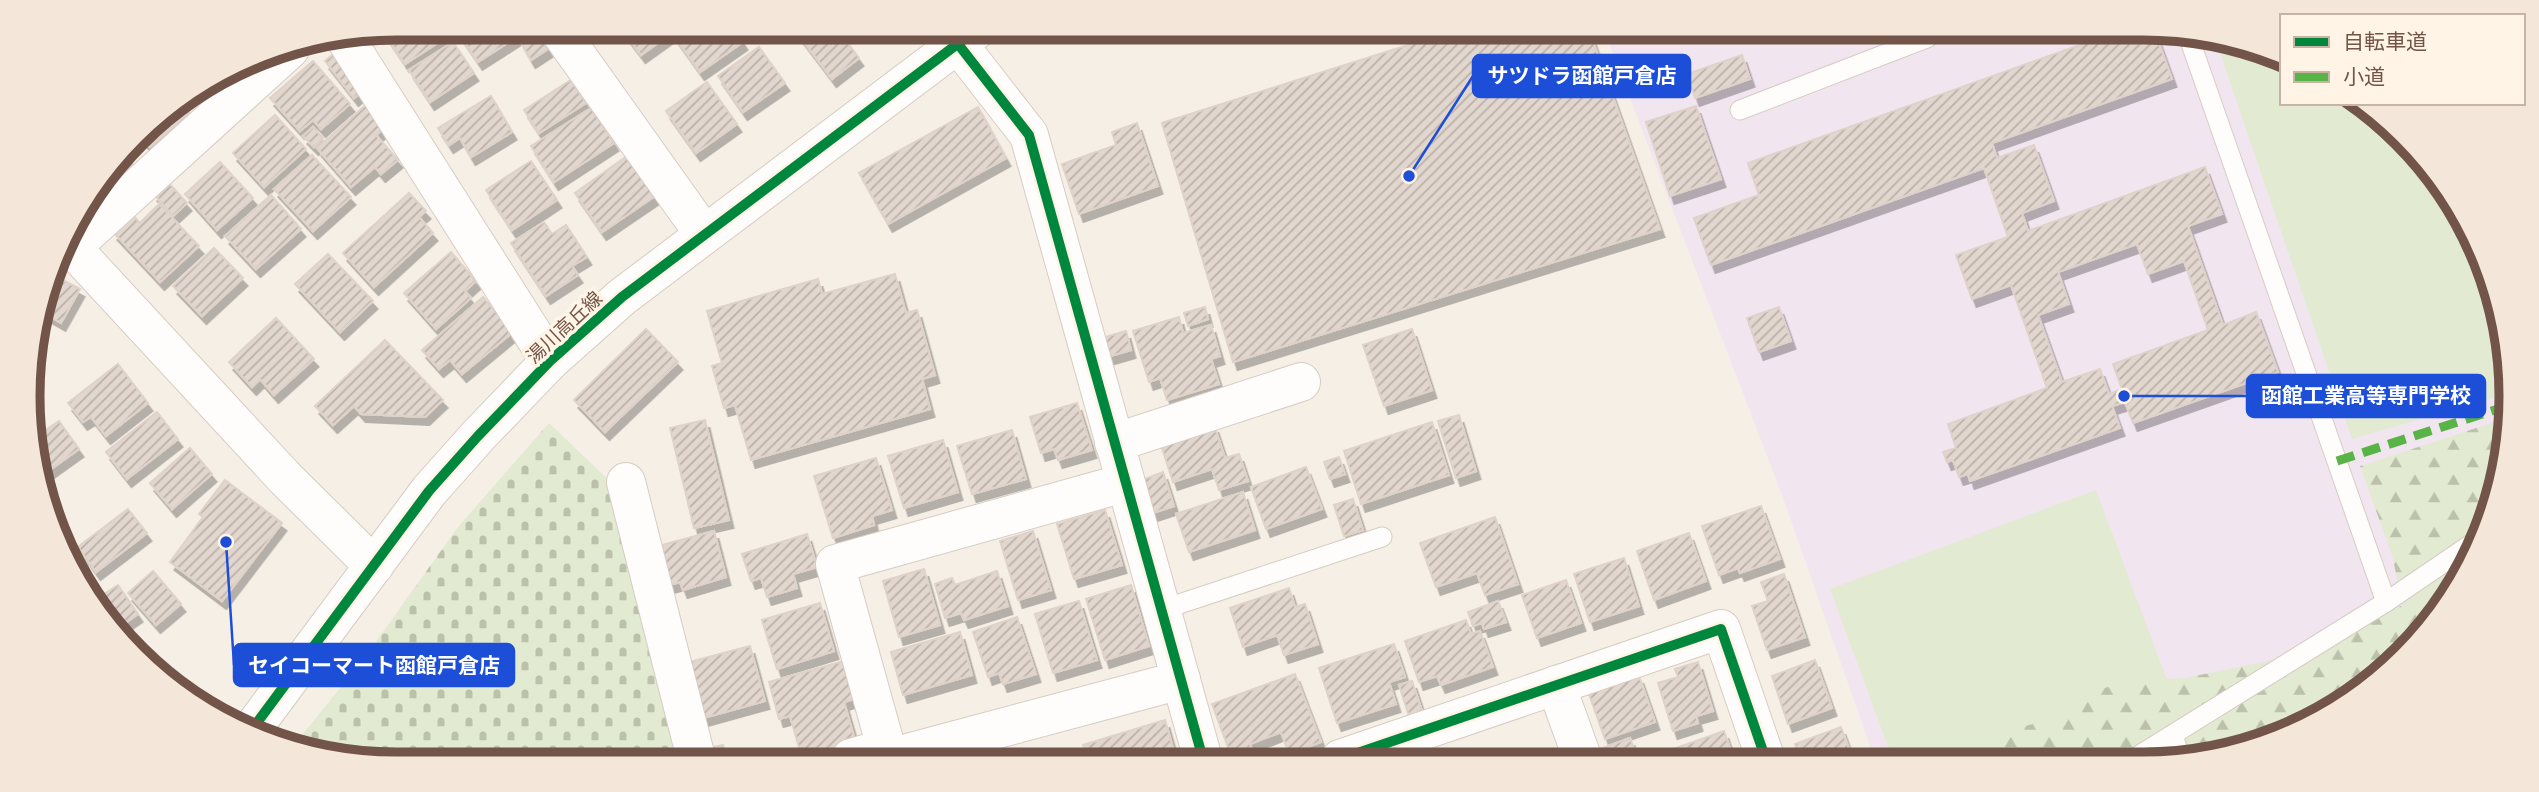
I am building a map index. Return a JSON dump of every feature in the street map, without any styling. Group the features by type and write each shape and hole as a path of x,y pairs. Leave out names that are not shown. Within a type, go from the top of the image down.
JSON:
{"street":[{"path":"578,40 704,234"},
{"name":"湯川高丘線","path":"256,723 429,491 550,361 622,297 963,40"},
{"path":"969,40 1028,135 1201,752"},
{"path":"348,43 550,361"},
{"path":"81,232 276,61"},
{"path":"73,248 286,479 374,566"},
{"path":"1114,443 1301,382"},
{"path":"626,482 694,752"},
{"path":"880,752 835,564 1124,483"},
{"path":"1360,752 1721,629 1763,752"},
{"path":"911,752 1181,681"},
{"path":"1556,685 1580,752"}],"lane":[{"path":"1740,110 1922,40"},
{"path":"2191,43 2386,602"},
{"path":"1161,610 1382,537"},
{"path":"2145,752 2386,602 2464,549"},
{"path":"2173,735 2178,750"}],"shaded area":[{"path":"1608,40 2143,40 2189,43 2235,52 2280,67 2280,105 2348,105 2395,144 2425,179 2451,218 2472,260 2487,304 2498,373 2496,442 2480,510 2451,574 2410,631 2395,648 2360,678 2300,715 2235,740 2189,749 2143,752 1872,752 1782,495"}],"green space":[{"path":"2219,48 2280,67 2280,105 2348,105 2395,144 2439,198 2462,239 2480,282 2496,350 2499,396 2352,439"},
{"path":"2498,421 2487,488 2472,532 2451,574 2410,631 2395,648 2360,678 2321,704 2279,725 2212,745 2143,752 1985,752 2008,740 2021,727 2056,718 2090,692 2130,681 2185,678 2303,654 2403,605 2392,555 2360,466"},
{"path":"549,423 613,484 677,752 396,752 350,749 299,738 362,661 458,527"},
{"path":"2096,490 2176,704 2043,752 1890,752 1830,589"}],"building":[{"path":"389,40 442,40 405,64"},
{"path":"463,40 512,40 478,62"},
{"path":"542,40 548,49 531,60 520,41"},
{"path":"630,40 662,40 641,55"},
{"path":"677,40 742,40 743,42 700,72"},
{"path":"803,40 846,40 859,58 832,79"},
{"path":"1424,40 1592,40 1660,229 1233,362 1162,123"},
{"path":"2094,40 2158,41 2172,79 1992,143 1997,158 2034,145 2054,201 2022,213 2028,231 2205,167 2222,214 2188,226 2223,325 2256,312 2278,372 2133,423 2125,402 2112,406 2120,428 1970,481 1968,474 1959,477 1953,460 1947,462 1943,452 1956,448 1948,424 2047,388 2011,285 1972,299 1956,255 2008,237 1984,168 1711,265 1694,218 1759,195 1748,163","holes":["2137,244 2148,274 2184,261 2208,330 2113,364 2122,389 2109,394 2100,369 2062,382 2038,315 2069,304 2058,272"]},
{"path":"453,42 474,73 430,102 409,70"},
{"path":"759,47 785,83 743,112 718,76"},
{"path":"336,52 365,89 354,98 325,61"},
{"path":"1742,55 1750,79 1695,98 1687,74"},
{"path":"313,61 350,104 321,129 313,120 300,131 270,98"},
{"path":"571,80 586,103 539,133 524,110"},
{"path":"707,82 737,124 696,153 666,111"},
{"path":"491,96 512,132 471,157 460,138 449,145 438,128"},
{"path":"367,104 386,126 376,135 398,160 381,174 375,167 351,187 317,148"},
{"path":"1696,106 1721,179 1670,196 1646,122"},
{"path":"978,107 1006,158 888,224 859,173"},
{"path":"591,108 614,143 554,182 531,146"},
{"path":"186,109 189,113 150,147 146,143"},
{"path":"275,115 306,149 264,187 233,153"},
{"path":"1137,123 1158,186 1079,214 1062,164 1116,145 1112,132"},
{"path":"313,127 323,138 314,147 303,136"},
{"path":"312,155 351,197 313,231 274,189"},
{"path":"627,156 655,196 602,232 575,193"},
{"path":"129,161 134,166 105,191"},
{"path":"531,161 557,200 512,230 486,190"},
{"path":"220,162 253,198 217,230 185,194"},
{"path":"167,181 187,203 173,216 153,193"},
{"path":"409,193 426,211 419,217 433,233 374,287 343,253"},
{"path":"271,195 301,229 256,269 225,236"},
{"path":"159,204 199,246 160,282 113,232 132,214 140,223"},
{"path":"544,222 552,234 566,225 587,257 572,266 578,275 546,296 511,243"},
{"path":"214,248 243,278 202,316 173,286"},
{"path":"451,252 476,281 465,291 471,298 436,329 404,293"},
{"path":"328,254 373,301 340,332 295,284"},
{"path":"895,274 906,313 917,310 935,375 922,379 930,409 751,460 735,405 724,408 712,366 722,363 707,311 818,279 822,294"},
{"path":"60,279 80,289 61,323 49,316"},
{"path":"483,297 513,332 462,374 450,360 439,369 422,350"},
{"path":"1205,307 1208,319 1188,326 1184,313"},
{"path":"1779,307 1791,341 1759,352 1747,318"},
{"path":"1179,317 1183,333 1211,325 1220,356 1211,359 1219,384 1167,400 1160,378 1149,382 1133,331"},
{"path":"276,318 314,359 274,395 260,379 252,387 229,362"},
{"path":"646,329 678,362 605,432 574,400"},
{"path":"1412,329 1432,390 1384,406 1363,345"},
{"path":"1126,331 1131,350 1107,357 1102,338"},
{"path":"385,340 443,400 425,417 361,414 354,406 333,425 315,406"},
{"path":"118,364 148,403 106,436 91,417 83,422 68,403"},
{"path":"1077,403 1092,450 1058,460 1054,449 1041,453 1030,417"},
{"path":"157,412 178,439 127,479 106,452"},
{"path":"1459,415 1476,471 1456,478 1438,421"},
{"path":"705,420 729,520 694,528 670,428"},
{"path":"59,421 79,449 48,471 42,432"},
{"path":"1432,422 1449,475 1361,504 1344,451"},
{"path":"1214,425 1225,458 1239,454 1248,481 1219,490 1212,469 1173,482 1160,442"},
{"path":"1012,430 1026,479 972,494 957,446"},
{"path":"943,440 958,492 904,508 888,456"},
{"path":"190,448 212,474 172,509 150,483"},
{"path":"1339,457 1345,474 1330,479 1324,462"},
{"path":"876,458 892,510 872,516 874,525 833,538 814,476"},
{"path":"1306,467 1322,509 1266,529 1251,487"},
{"path":"1163,472 1174,506 1153,513 1142,480"},
{"path":"225,480 282,523 222,601 170,562 203,517 199,514"},
{"path":"1243,492 1255,530 1189,552 1176,514"},
{"path":"1353,499 1363,530 1344,536 1334,505"},
{"path":"1761,506 1780,559 1740,573 1738,568 1719,575 1702,526"},
{"path":"128,509 147,533 96,572 78,547"},
{"path":"1105,510 1122,565 1074,579 1057,524"},
{"path":"1495,517 1518,584 1485,595 1477,573 1436,587 1420,543"},
{"path":"714,531 726,577 683,590 680,582 666,586 655,547"},
{"path":"1033,531 1051,590 1018,600 1000,541"},
{"path":"1689,533 1706,581 1654,600 1637,551"},
{"path":"807,534 817,567 793,574 797,588 767,597 761,578 751,581 742,554"},
{"path":"1624,558 1639,606 1590,622 1574,574"},
{"path":"924,569 940,625 899,637 883,581"},
{"path":"153,571 181,604 156,625 128,593"},
{"path":"997,571 1008,606 964,620 961,613 945,618 935,584 952,578 955,585"},
{"path":"1784,574 1805,637 1767,650 1752,606 1768,601 1761,582"},
{"path":"1566,580 1581,623 1537,638 1522,595"},
{"path":"118,585 138,614 123,624 101,596"},
{"path":"1131,585 1149,646 1105,660 1086,599"},
{"path":"1289,588 1295,607 1305,604 1318,644 1284,655 1277,635 1243,647 1230,608"},
{"path":"1079,601 1097,660 1053,673 1035,614"},
{"path":"1498,601 1506,622 1484,629 1482,623 1473,626 1468,612"},
{"path":"820,603 834,651 777,669 762,620"},
{"path":"1017,617 1036,674 1003,684 999,673 988,677 973,632"},
{"path":"1466,620 1471,634 1480,631 1493,667 1441,685 1437,676 1419,682 1405,641"},
{"path":"960,632 972,675 903,695 891,652"},
{"path":"1394,644 1405,677 1389,682 1396,704 1337,723 1319,668"},
{"path":"750,646 765,701 700,719 686,663"},
{"path":"847,660 857,698 844,702 856,744 825,752 800,752 790,716 779,719 769,682"},
{"path":"1815,660 1832,708 1788,724 1772,676"},
{"path":"1698,662 1713,711 1696,716 1698,723 1673,731 1658,683 1678,677 1675,669"},
{"path":"1295,674 1321,742 1288,752 1281,732 1250,744 1253,752 1223,752 1229,750 1212,704"},
{"path":"1639,676 1655,722 1605,739 1589,694"},
{"path":"1412,681 1422,711 1409,716 1399,685"},
{"path":"1165,720 1174,752 1085,752 1083,745"},
{"path":"1841,727 1850,752 1798,752 1795,744"},
{"path":"1724,731 1731,752 1674,752 1673,749"},
{"path":"1630,738 1635,752 1594,752"},
{"path":"723,745 725,752 710,752 709,748"}],"marked path":[{"path":"2337,461 2498,409"}],"cycle path":[{"path":"256,723 429,491 550,361 622,297 963,40"},
{"path":"958,44 1029,135 1201,752"},
{"path":"1361,752 1721,629 1763,752"}],"place":[{"name":"サツドラ函館戸倉店","path":"1409,176"},
{"name":"函館工業高等専門学校","path":"2124,396"},
{"name":"セイコーマート函館戸倉店","path":"226,542"}]}
